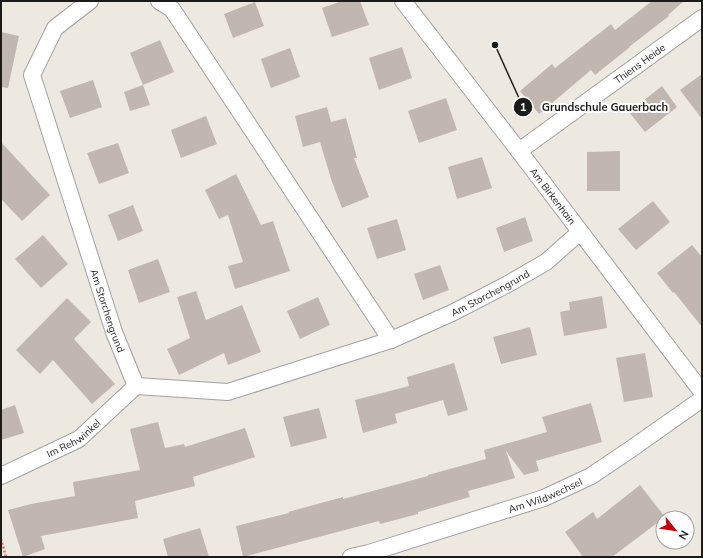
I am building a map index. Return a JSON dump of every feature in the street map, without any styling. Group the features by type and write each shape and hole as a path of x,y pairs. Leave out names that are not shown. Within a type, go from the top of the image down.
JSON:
{"street":[{"name":"Am Storchengrund","path":"90,1 55,28 32,75 114,332 136,386 228,392 391,340 452,314 508,284 546,262 580,232"},
{"path":"159,1 172,9 391,340"},
{"name":"Am Birkenhain","path":"403,1 702,392"},
{"name":"Thiens Heide","path":"519,151 702,18"},
{"name":"Im Rehwinkel","path":"1,476 79,439 136,386"},
{"name":"Am Wildwechsel","path":"351,557 370,555 551,495 591,476 702,399"}],"path":[{"path":"1,539 6,557"}],"building":[{"path":"342,1 360,1 369,25 332,37 322,8"},
{"path":"652,1 684,1 668,15 669,16 595,75 591,70 539,114 520,91 552,64 555,68 611,24 615,30"},
{"path":"255,2 264,26 233,38 224,14"},
{"path":"1,32 19,36 8,88 1,87"},
{"path":"160,40 174,72 143,85 130,53"},
{"path":"402,47 412,78 379,90 369,58"},
{"path":"290,48 300,77 271,88 261,59"},
{"path":"702,74 702,119 680,90"},
{"path":"93,80 102,107 70,118 60,91"},
{"path":"143,85 150,105 130,111 124,92"},
{"path":"662,86 677,107 645,132 629,112"},
{"path":"446,98 457,130 419,143 408,111"},
{"path":"327,107 331,122 346,118 357,158 354,158 369,197 342,208 332,182 320,142 303,147 295,116"},
{"path":"206,116 217,144 181,158 171,130"},
{"path":"1,142 50,195 22,221 1,199"},
{"path":"118,143 129,173 99,184 87,153"},
{"path":"620,151 620,191 587,191 587,152"},
{"path":"482,157 492,188 457,199 448,167"},
{"path":"236,174 261,225 273,221 290,271 235,289 228,266 243,262 228,215 219,219 205,190"},
{"path":"653,201 670,222 636,250 618,229"},
{"path":"133,205 143,231 118,241 108,215"},
{"path":"525,217 533,241 504,252 496,228"},
{"path":"397,219 406,250 377,259 367,228"},
{"path":"43,235 68,264 41,288 15,259"},
{"path":"692,245 702,257 702,327 657,273"},
{"path":"158,259 170,292 139,303 128,270"},
{"path":"440,265 449,290 423,300 414,274"},
{"path":"196,291 206,320 242,305 261,352 228,365 224,353 179,375 167,349 190,338 177,297"},
{"path":"602,296 607,328 564,336 560,312 570,310 569,302"},
{"path":"318,297 330,325 300,339 287,311"},
{"path":"67,298 91,322 74,339 115,384 92,404 53,360 40,374 16,350"},
{"path":"530,327 537,355 501,364 493,337"},
{"path":"645,353 653,397 624,402 616,358"},
{"path":"454,363 468,410 448,416 443,400 395,414 397,423 363,433 355,400 409,386 407,377"},
{"path":"591,403 602,442 536,461 539,471 524,475 506,451 515,478 468,491 470,497 418,512 418,514 380,524 379,521 243,557 236,526 289,513 288,512 343,497 343,499 486,459 484,450 547,432 542,417"},
{"path":"15,405 24,433 1,440 1,410"},
{"path":"319,408 327,438 291,447 283,417"},
{"path":"158,422 165,448 184,444 185,447 245,428 255,457 193,477 195,486 135,501 138,518 41,536 45,549 23,557 8,510 75,496 73,482 140,470 130,429"},
{"path":"640,485 660,510 655,510 655,525 612,557 583,557 565,532 593,512 597,519"},
{"path":"200,528 209,557 168,557 163,539"}],"place":[{"name":"Grundschule Gauerbach","path":"495,45"}]}
